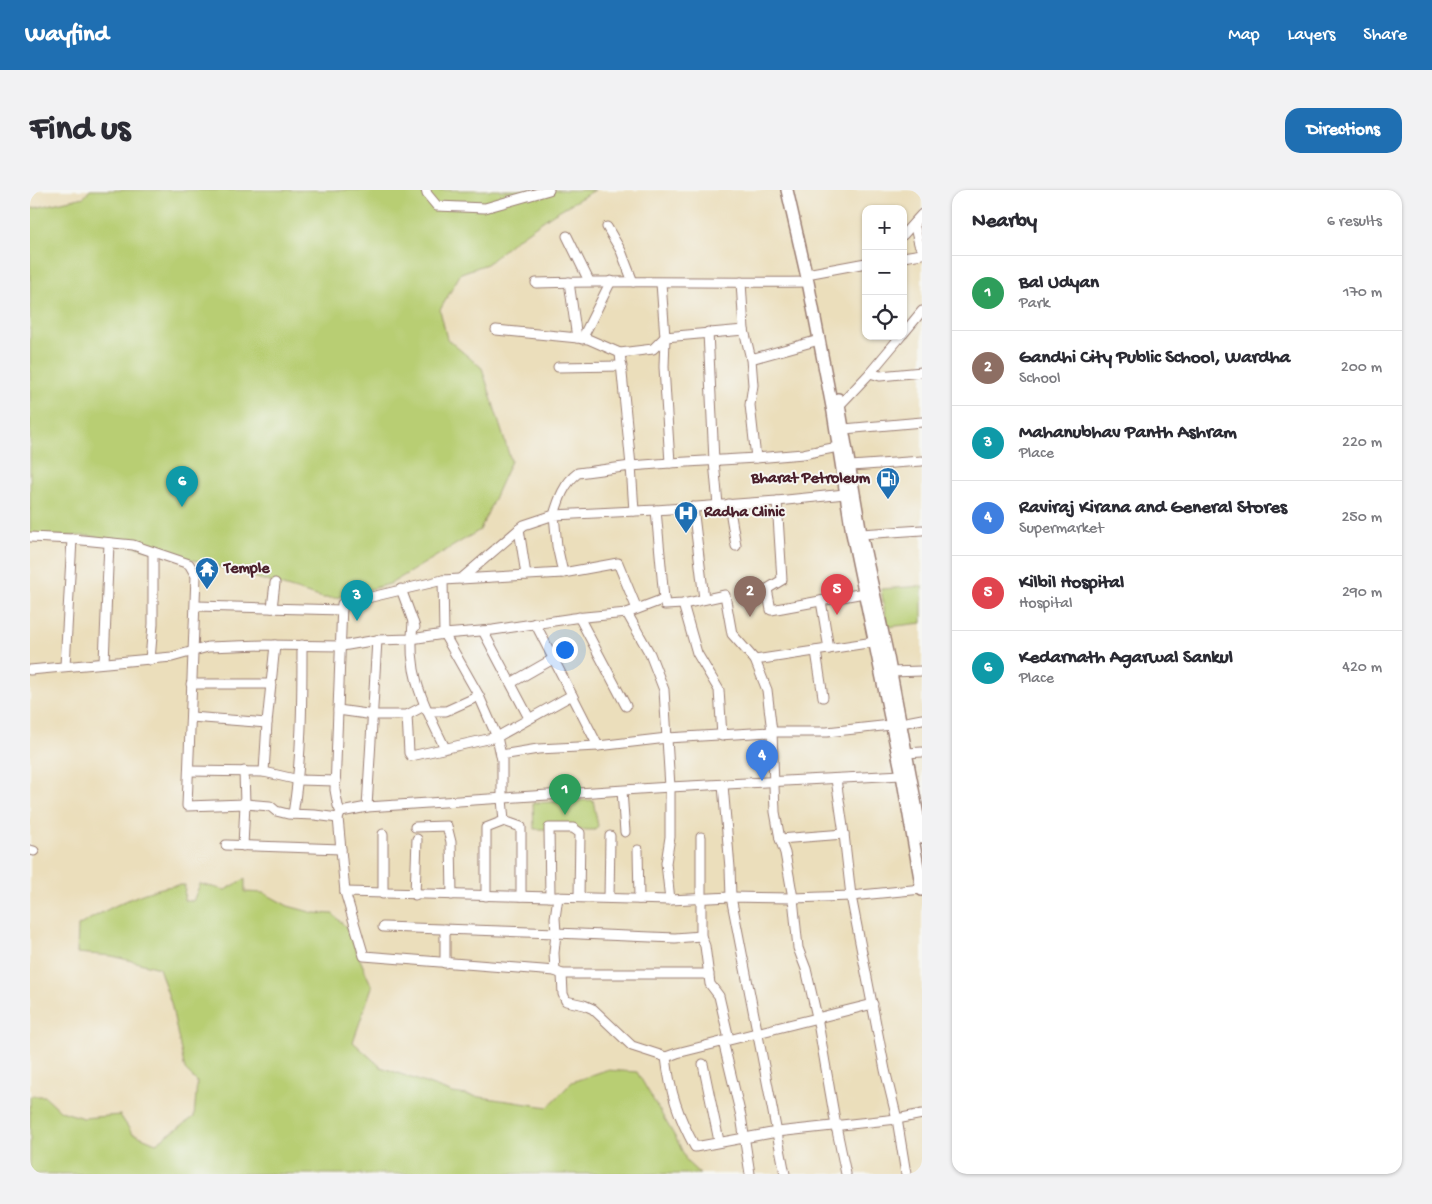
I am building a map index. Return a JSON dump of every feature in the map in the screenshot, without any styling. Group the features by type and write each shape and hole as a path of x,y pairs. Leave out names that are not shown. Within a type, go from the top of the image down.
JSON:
{"main road":[{"path":"787,190 810,278 836,409 838,447 874,642 896,724 918,794 922,834"},
{"path":"793,190 803,228 819,340 836,409 844,429 861,534 890,672 902,775 922,890"}],"street":[{"path":"426,190 437,206 485,208 549,190"},
{"path":"907,231 922,214"},
{"path":"914,223 919,244 922,248"},
{"path":"607,227 621,251 633,282"},
{"path":"568,236 589,281"},
{"path":"907,256 922,254"},
{"path":"536,283 589,281 661,283 741,282 810,278 862,263"},
{"path":"579,338 611,281"},
{"path":"570,282 579,338"},
{"path":"741,282 744,330 751,359 753,385 750,405 756,458"},
{"path":"661,283 670,463"},
{"path":"907,329 922,311"},
{"path":"496,330 588,339 620,353 653,350 665,337 744,330"},
{"path":"708,332 718,505"},
{"path":"751,359 819,340"},
{"path":"836,409 898,340"},
{"path":"620,353 634,511"},
{"path":"558,367 622,366"},
{"path":"870,373 880,376 922,372"},
{"path":"844,429 922,422"},
{"path":"563,573 557,546 554,515 563,490 573,476 578,473 631,466 802,454 838,447"},
{"path":"851,466 922,461"},
{"path":"461,579 519,528 528,523 554,515 777,502 846,494"},
{"path":"777,502 782,580 767,590 771,610 864,593"},
{"path":"729,504 736,546"},
{"path":"693,507 704,599"},
{"path":"656,510 665,604 683,604 725,595 732,634 755,660 767,690 772,732 775,812 793,898 798,948 806,969 817,1017 846,1174"},
{"path":"519,528 526,575"},
{"path":"861,534 922,530"},
{"path":"30,537 72,539 133,546 189,564 196,576 196,606 187,806 245,804 270,806 276,811 293,814 340,815 367,807 670,787 902,775"},
{"path":"66,666 72,539"},
{"path":"104,662 109,543"},
{"path":"150,660 153,624 153,552"},
{"path":"637,609 618,563 563,573 443,580 344,602 342,606 336,790 340,815 341,849 346,892 364,956 558,973 709,974"},
{"path":"443,580 444,634 479,696 498,737 501,755 504,821"},
{"path":"272,608 275,583"},
{"path":"401,590 413,622 415,638 414,677 425,708 445,748"},
{"path":"30,670 104,662 150,660 172,657 208,648 275,645 342,646 377,640 483,631 579,617 627,613 664,599"},
{"path":"821,601 830,649"},
{"path":"683,604 697,653 719,690 722,736"},
{"path":"196,606 342,610"},
{"path":"627,613 650,654 664,690 670,787 670,837 666,864 670,900"},
{"path":"579,617 626,706"},
{"path":"535,623 598,746"},
{"path":"483,631 530,718"},
{"path":"367,807 377,640"},
{"path":"755,660 874,642"},
{"path":"264,772 266,723 275,645"},
{"path":"293,814 299,780 302,645"},
{"path":"816,651 823,697"},
{"path":"510,683 553,659"},
{"path":"890,672 922,671"},
{"path":"192,684 271,684"},
{"path":"407,715 410,756 412,757 498,737 572,694"},
{"path":"338,710 374,715 407,715 425,708 446,712 479,696"},
{"path":"190,717 266,723"},
{"path":"501,755 538,749 598,746 666,738 772,732 827,732 922,719"},
{"path":"906,753 922,752"},
{"path":"189,771 264,772 299,780 336,781"},
{"path":"243,846 244,771"},
{"path":"836,779 851,896 885,1070 897,1119 906,1174"},
{"path":"723,785 731,897 786,1174"},
{"path":"622,791 625,832"},
{"path":"486,896 486,828 504,821 521,827 521,896"},
{"path":"415,827 447,826 451,842 452,895"},
{"path":"579,897 580,833 573,828 549,828 556,933 554,953 563,994 566,1001 593,1009 632,1046 666,1057 726,1040 872,1004"},
{"path":"383,834 383,894"},
{"path":"780,839 844,834"},
{"path":"609,898 610,836"},
{"path":"701,836 701,936 706,946 710,984 719,996 750,1174"},
{"path":"415,895 417,839"},
{"path":"226,845 341,849"},
{"path":"638,850 639,899"},
{"path":"346,892 670,900 731,897 793,898 851,896 922,890"},
{"path":"383,927 675,938 701,936"},
{"path":"445,929 445,963"},
{"path":"666,1057 669,1083 677,1110 695,1146 777,1132 897,1119 922,1114"},
{"path":"703,1064 719,1142"}],"green space":[{"path":"90,190 595,190 553,214 514,241 487,264 461,273 440,310 447,339 482,368 511,461 480,530 390,584 335,598 323,598 210,564 91,536 30,536 30,209 84,197"},
{"path":"922,586 922,623 887,627 881,589"},
{"path":"593,800 598,826 595,830 534,829 533,803"},
{"path":"245,879 245,892 264,893 288,906 314,913 333,914 346,927 372,987 353,1042 381,1067 453,1093 548,1107 572,1082 606,1070 637,1072 678,1142 687,1162 700,1174 30,1174 30,1096 45,1096 61,1111 83,1118 120,1115 132,1133 156,1143 194,1117 197,1082 185,1070 171,1003 159,968 112,956 77,953 78,926 130,899 158,889 185,885 184,900 193,901 200,884 225,890"}],"place":[{"name":"Bharat Petroleum","path":"888,500"},
{"name":"Kedarnath Agarwal Sankul","path":"182,507"},
{"name":"Radha Clinic","path":"686,534"},
{"name":"Temple","path":"207,590"},
{"name":"Kilbil Hospital","path":"837,615"},
{"name":"Gandhi City Public School, Wardha","path":"750,617"},
{"name":"Mahanubhav Panth Ashram","path":"357,621"},
{"name":"Raviraj Kirana and General Stores","path":"762,781"},
{"name":"Bal Udyan","path":"565,815"}]}
